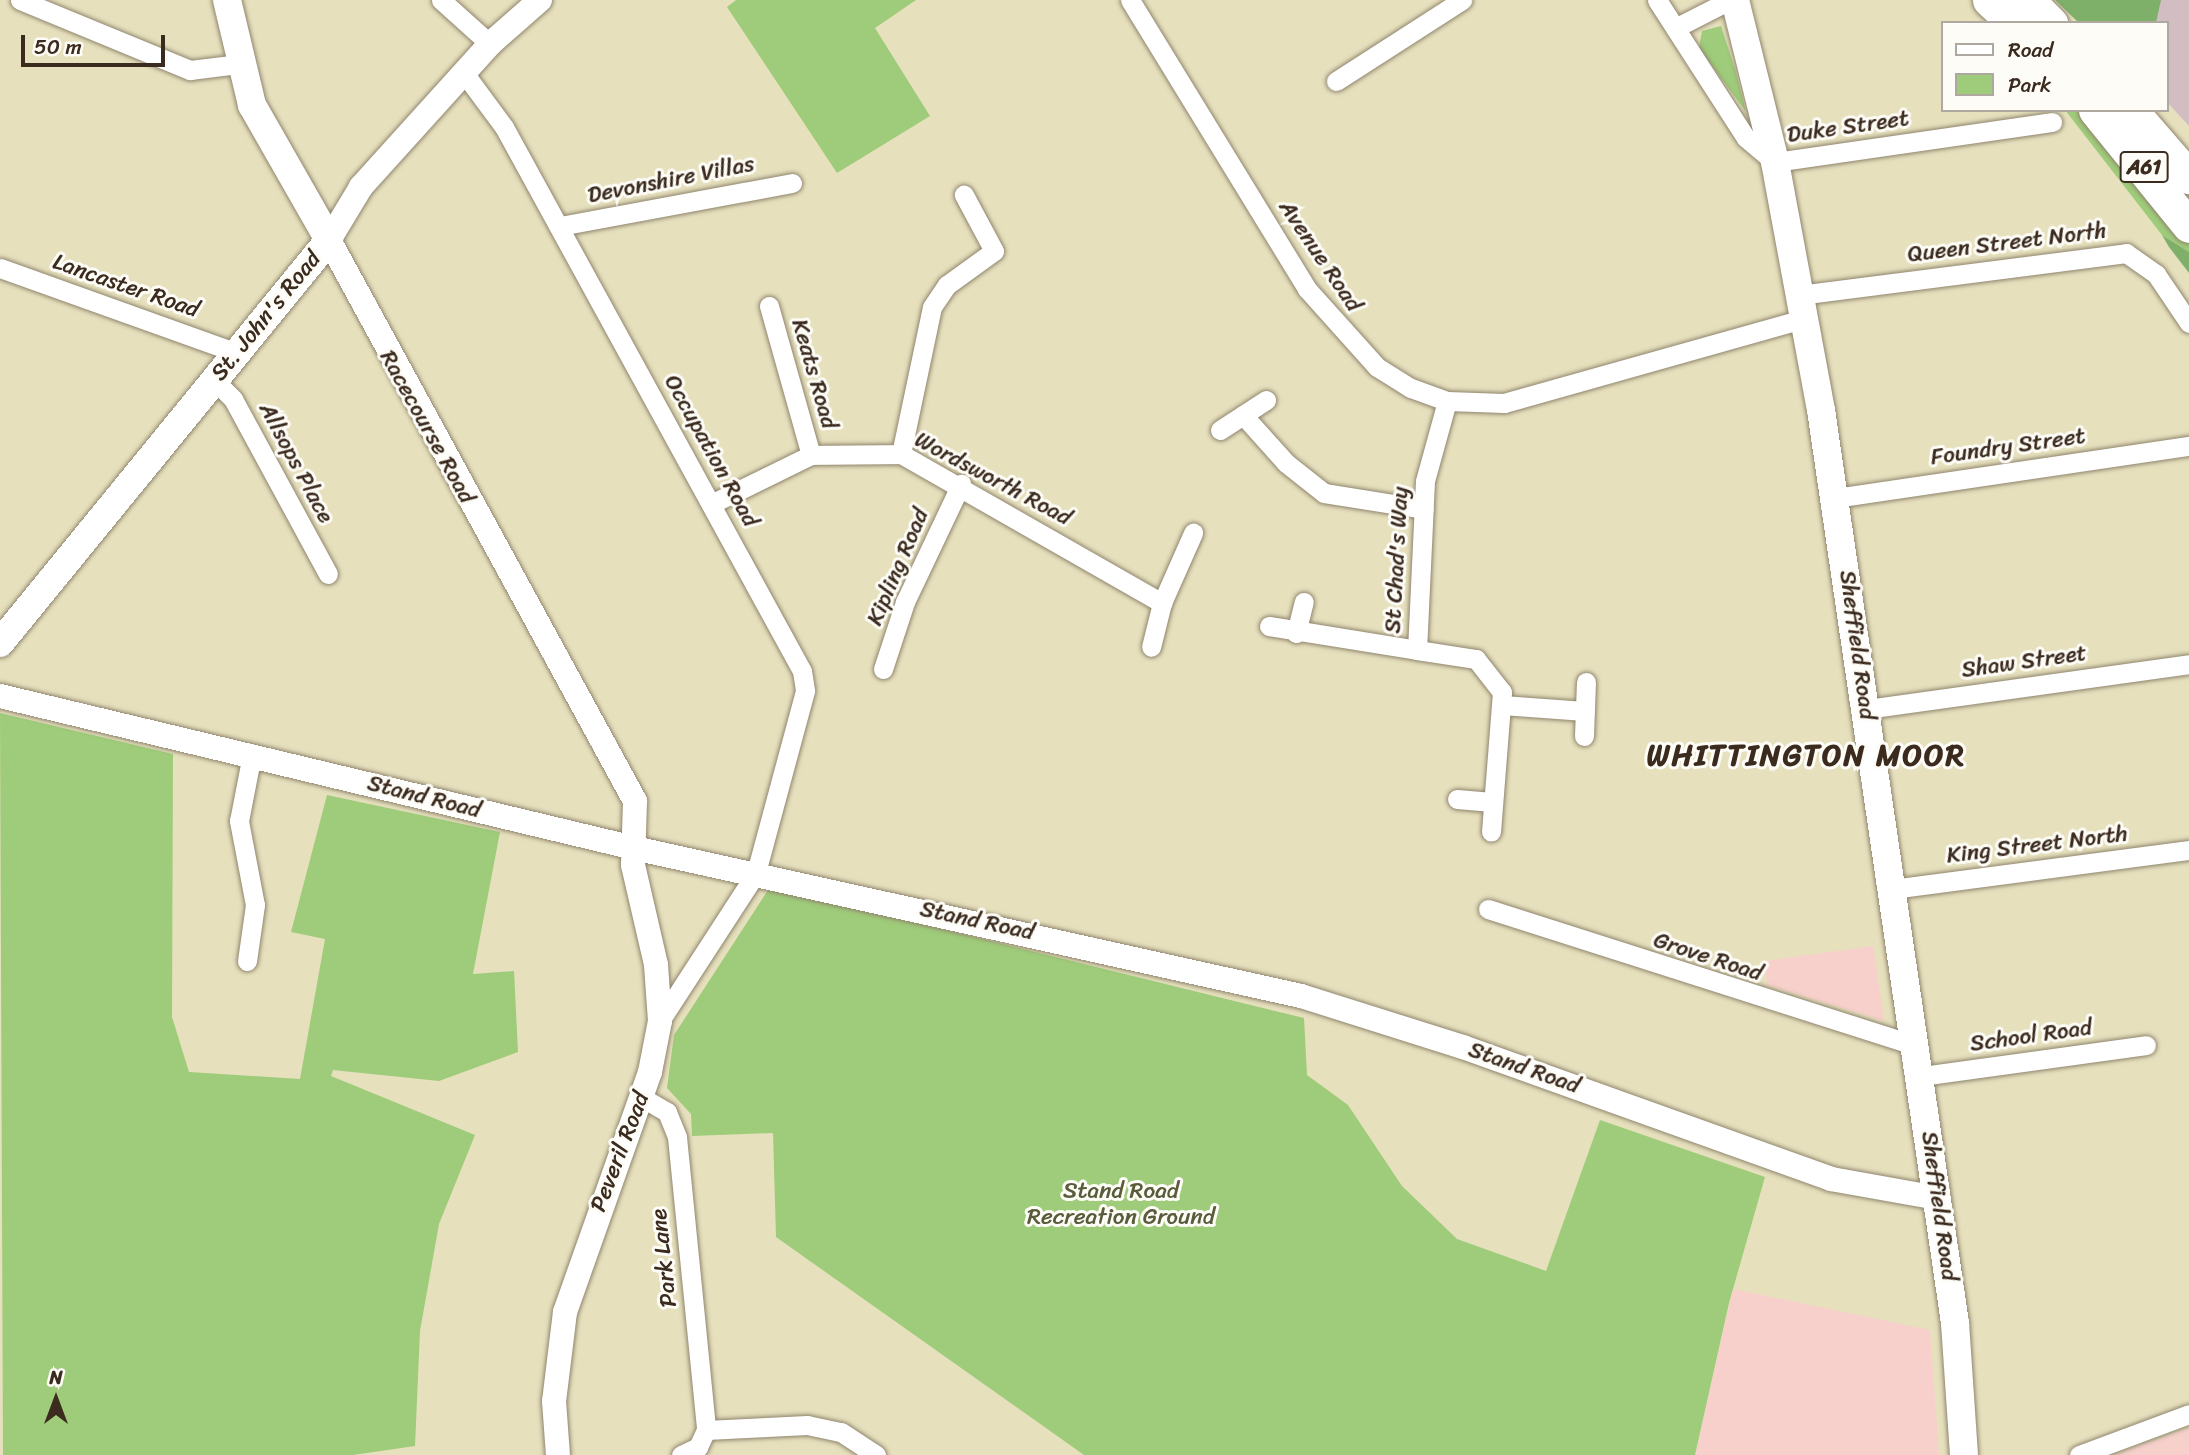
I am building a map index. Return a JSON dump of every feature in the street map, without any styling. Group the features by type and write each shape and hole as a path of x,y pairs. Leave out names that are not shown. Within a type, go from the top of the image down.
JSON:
{"highway":[{"path":"1989,0 2012,21"},
{"path":"2028,0 2048,21"},
{"name":"A61","path":"2097,112 2189,226"},
{"name":"A61","path":"2133,112 2189,177"}],"main road":[{"name":"Racecourse Road","path":"227,0 238,64 252,105 328,240"},
{"name":"Sheffield Road","path":"1732,0 1775,162 1835,498 1938,1198 1963,1390 1964,1455"},
{"name":"St. John's Road","path":"0,643 234,352 328,240"}],"street":[{"path":"20,0 190,70 238,64"},
{"path":"441,0 490,44"},
{"name":"St. John's Road","path":"328,240 361,187 467,77 490,44 540,0"},
{"name":"Avenue Road","path":"1130,0 1328,317 1377,367 1447,401 1504,403 1801,307"},
{"path":"1336,81 1462,0"},
{"path":"1657,0 1746,138 1775,162"},
{"path":"1675,28 1732,0"},
{"name":"Occupation Road","path":"467,77 504,127 560,226 802,671 805,691 756,873 660,1021"},
{"name":"Duke Street","path":"1775,162 2052,122"},
{"name":"Devonshire Villas","path":"560,226 792,183"},
{"path":"901,454 932,307 947,285 995,251 964,195"},
{"name":"Racecourse Road","path":"328,240 635,801 634,848"},
{"name":"Queen Street North","path":"1801,307 2126,253 2156,274 2189,323"},
{"name":"Lancaster Road","path":"0,268 234,352"},
{"name":"Keats Road","path":"769,306 811,455"},
{"name":"Allsops Place","path":"214,380 233,399 328,574"},
{"path":"1220,430 1266,400"},
{"name":"St Chad's Way","path":"1447,401 1429,460 1417,650 1476,659 1492,672 1502,705 1491,832"},
{"path":"1243,415 1286,463 1324,493 1424,509"},
{"name":"Foundry Street","path":"1835,498 2189,446"},
{"name":"Wordsworth Road","path":"713,503 811,455 901,454 961,484 1162,603"},
{"name":"Kipling Road","path":"883,669 905,602 961,484"},
{"path":"1151,647 1162,603 1193,533"},
{"path":"1296,633 1304,602"},
{"path":"1269,626 1296,633 1417,650"},
{"name":"Shaw Street","path":"1866,709 2189,664"},
{"path":"1584,736 1586,682"},
{"name":"Stand Road","path":"0,696 252,754 634,848 756,873 1336,1006 1831,1179 1938,1198"},
{"path":"1502,705 1585,711"},
{"path":"247,961 255,905 239,821 252,754"},
{"path":"1457,799 1492,802"},
{"name":"Peveril Road","path":"558,1455 554,1401 565,1312 642,1097 660,1021 634,848"},
{"name":"King Street North","path":"1892,889 2189,850"},
{"name":"Grove Road","path":"1488,909 1915,1045"},
{"name":"School Road","path":"1921,1076 2146,1045"},
{"name":"Park Lane","path":"642,1097 667,1112 677,1137 706,1430"},
{"path":"2079,1455 2189,1414"},
{"path":"681,1455 698,1447 706,1430 807,1425 841,1432 876,1455"}],"shaded area":[{"path":"2135,0 2189,0 2189,126 2168,103 2168,21 2138,21"},
{"path":"1873,946 1884,1021 1767,985 1765,961"},
{"path":"1733,1289 1930,1330 1939,1455 1695,1455"},
{"path":"2189,1428 2189,1455 2114,1455"}],"green space":[{"path":"736,0 916,0 875,28 930,116 837,173 727,7"},
{"path":"2055,0 2161,0 2156,21 2077,21"},
{"path":"1721,26 1746,112 1699,48 1702,31"},
{"path":"2067,112 2086,112 2189,236 2189,252 2162,235"},
{"path":"2162,235 2189,252 2189,273 2169,247"},
{"path":"0,713 173,754 172,1017 189,1072 300,1079 325,939 291,932 327,795 500,832 473,974 514,971 518,1052 439,1081 333,1070 331,1076 475,1135 439,1224 420,1331 415,1446 353,1455 3,1455"},
{"name":"Stand Road Recreation Ground","path":"770,887 1304,1018 1307,1075 1348,1105 1402,1186 1457,1239 1546,1271 1600,1120 1765,1177 1729,1303 1695,1455 1084,1455 776,1237 773,1133 692,1136 691,1114 667,1088 674,1035"}],"district":[{"name":"WHITTINGTON MOOR","path":"1806,755"}]}
